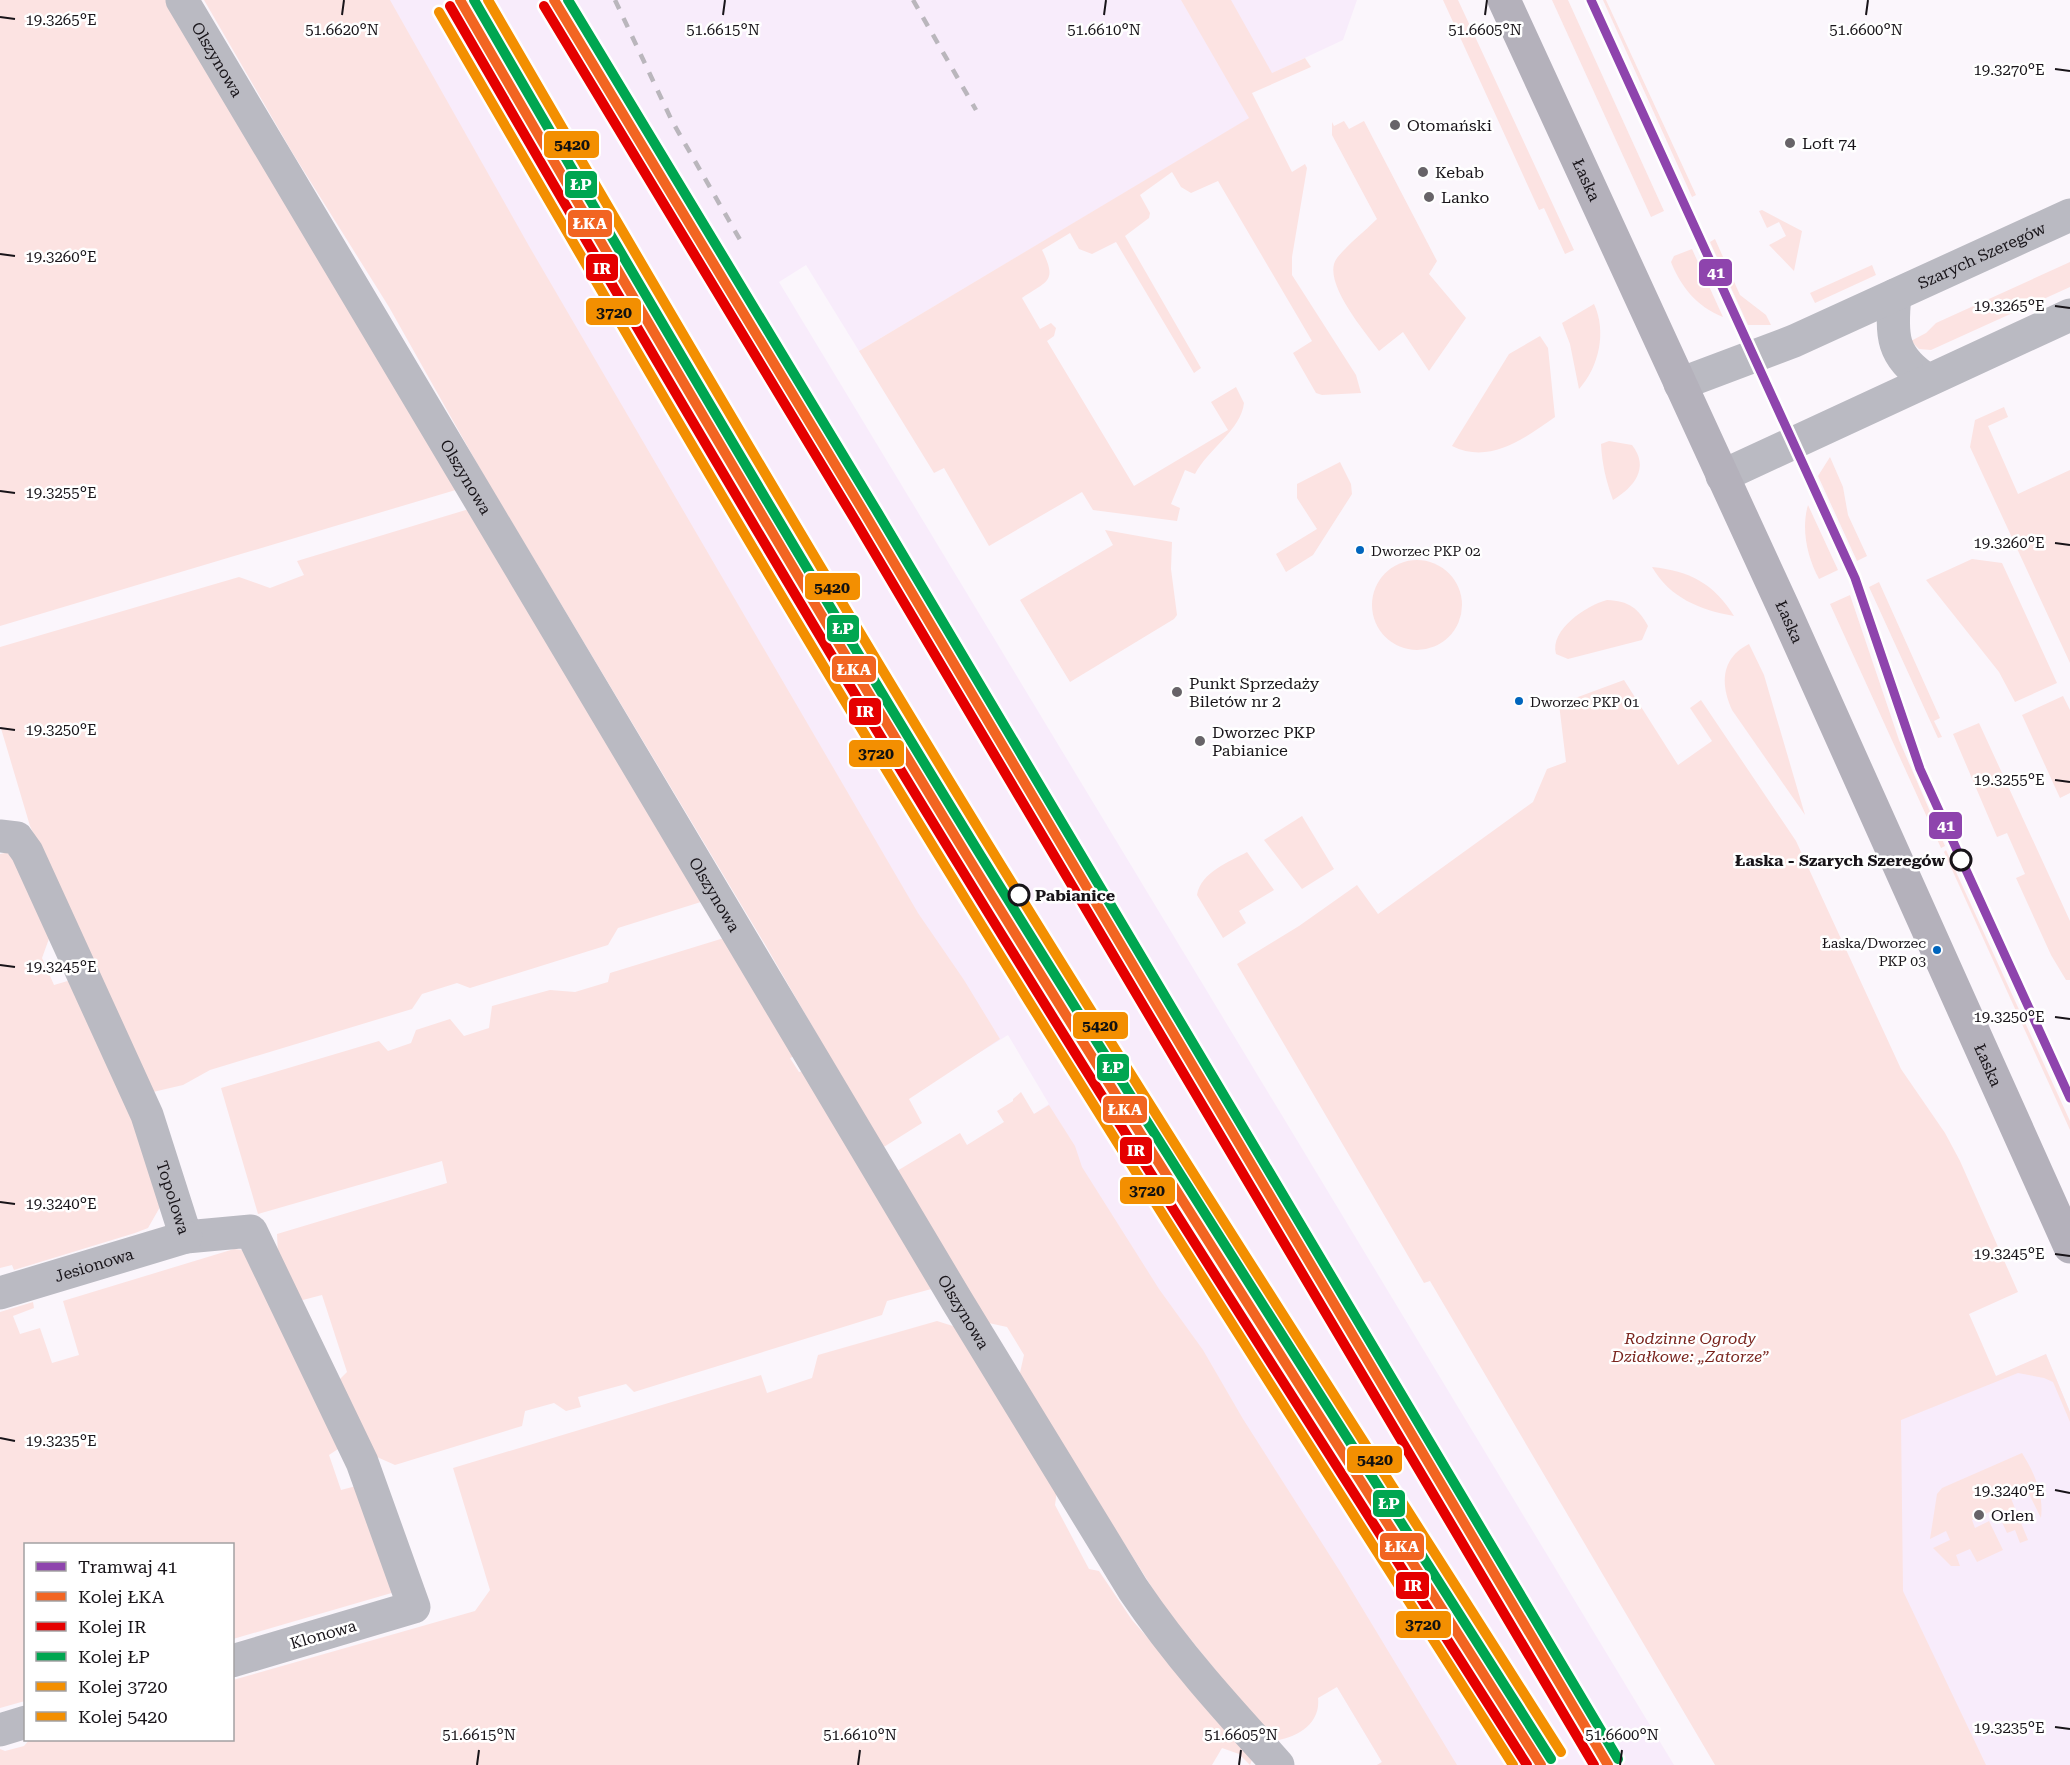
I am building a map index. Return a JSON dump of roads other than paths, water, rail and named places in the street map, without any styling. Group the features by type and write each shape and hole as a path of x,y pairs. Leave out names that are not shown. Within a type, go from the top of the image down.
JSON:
{"main road":[{"name":"Łaska","path":"1504,0 2070,1247"}],"street":[{"name":"Olszynowa","path":"182,0 944,1281 1133,1589 1162,1631 1214,1694 1278,1765"},
{"name":"Szarych Szeregów","path":"1680,384 1794,341 2070,215"},
{"path":"1895,295 1893,336 1899,353 1911,369 1928,380"},
{"path":"1722,476 2070,315"},
{"name":"Topolowa","path":"0,836 17,838 27,852 147,1115 186,1237 251,1231 362,1462 414,1607"},
{"name":"Jesionowa","path":"0,1293 186,1237"},
{"name":"Klonowa","path":"234,1660 414,1607"},
{"path":"0,1730 24,1723"}],"railway":[{"path":"615,0 672,121 743,245"},
{"path":"913,0 976,110"}],"tram line":[{"name":"41","path":"1591,0 1855,578 1920,769 2070,1098"}],"rail line":[{"name":"ŁKA","path":"460,0 712,431 969,859 1182,1200 1541,1765"},
{"name":"ŁP","path":"474,0 724,430 981,856 1193,1196 1551,1759"},
{"name":"5420","path":"488,0 735,424 988,844 1201,1186 1561,1752"},
{"name":"ŁKA","path":"554,0 865,514 1608,1765"},
{"name":"ŁP","path":"568,0 875,508 1618,1759"},
{"name":"IR","path":"450,6 700,436 957,862 1169,1202 1527,1765"},
{"name":"IR","path":"544,6 855,520 1594,1765"},
{"name":"3720","path":"439,12 756,553 950,874 1159,1209 1513,1765"}],"place":[{"name":"Otomański","path":"1395,125"},
{"name":"Loft 74","path":"1790,143"},
{"name":"Kebab","path":"1423,172"},
{"name":"Lanko","path":"1429,197"},
{"name":"Dworzec PKP 02","path":"1360,550"},
{"name":"Punkt Sprzedaży Biletów nr 2","path":"1177,692"},
{"name":"Dworzec PKP 01","path":"1519,701"},
{"name":"Dworzec PKP Pabianice","path":"1200,741"},
{"name":"Łaska - Szarych Szeregów","path":"1961,860"},
{"name":"Pabianice","path":"1019,895"},
{"name":"Łaska/Dworzec PKP 03","path":"1937,950"},
{"name":"Orlen","path":"1979,1515"}],"park label":[{"name":"Rodzinne Ogrody Działkowe: „Zatorze”","path":"1690,1347"}]}
